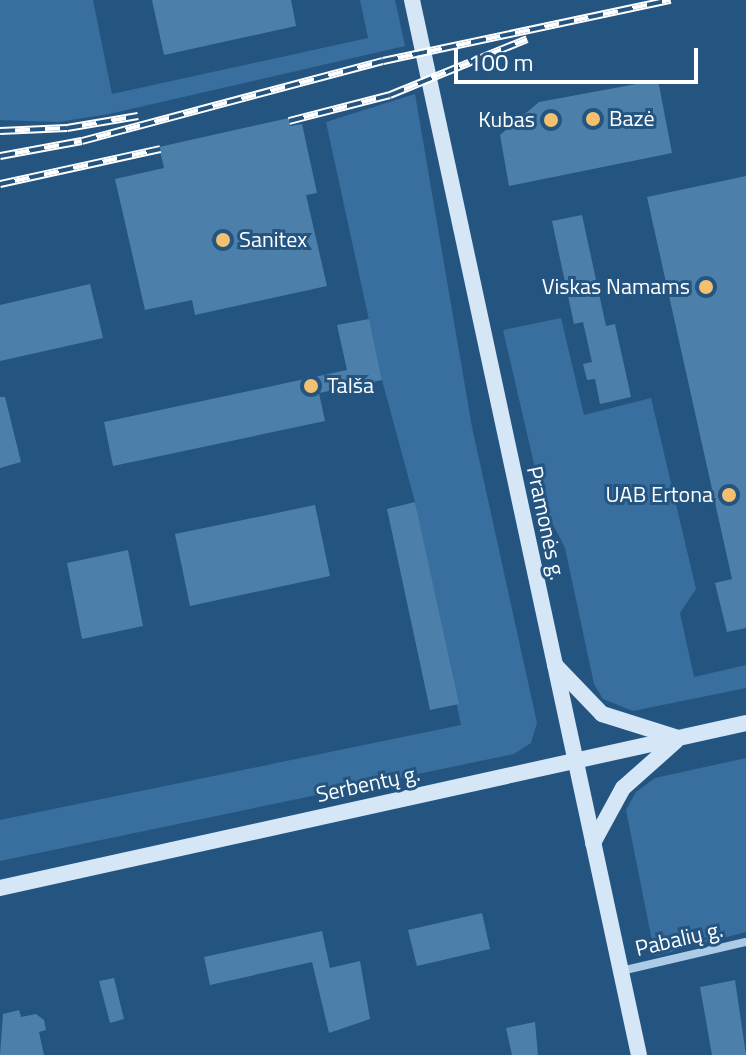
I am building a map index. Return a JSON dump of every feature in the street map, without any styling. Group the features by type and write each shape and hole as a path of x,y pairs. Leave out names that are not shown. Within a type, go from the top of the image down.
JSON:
{"main road":[{"name":"Pramonės g.","path":"412,0 639,1055"},
{"path":"554,664 602,714 680,738"},
{"name":"Serbentų g.","path":"0,888 746,723"},
{"path":"593,843 623,788 680,738"}],"street":[{"name":"Pabalių g.","path":"621,971 746,942"}],"shaded area":[{"path":"0,0 93,0 112,94 368,38 360,0 395,0 405,46 109,114 58,122 0,120"},
{"path":"415,94 472,427 537,723 531,743 514,754 0,861 0,820 461,725 415,502 382,380 326,122"},
{"path":"561,318 584,415 651,398 696,589 680,613 694,677 746,665 746,688 633,711 603,699 594,684 565,548 544,507 503,330"},
{"path":"746,758 746,932 655,956 626,810 636,792 655,778"}],"building":[{"path":"152,0 291,0 296,26 164,55"},
{"name":"Bazė","path":"658,80 672,153 509,186 500,135 539,102"},
{"name":"Sanitex","path":"289,118 290,126 302,124 317,193 306,195 327,286 195,315 192,300 145,310 115,179 164,168 159,147"},
{"name":"Viskas Namams","path":"746,176 746,628 727,632 715,583 732,579 647,197"},
{"path":"582,215 606,326 615,324 631,397 600,404 595,379 587,380 583,364 592,362 583,322 574,324 552,221"},
{"path":"90,284 103,338 0,361 0,305"},
{"name":"Talša","path":"369,319 382,380 319,393 325,421 113,466 104,422 347,370 337,325"},
{"path":"0,397 5,397 21,462 0,468"},
{"path":"415,502 459,704 430,710 387,509"},
{"path":"315,505 330,576 190,606 175,534"},
{"path":"128,550 143,626 82,639 67,563"},
{"path":"482,913 490,949 417,966 408,930"},
{"path":"322,931 330,968 360,961 370,1019 329,1033 312,962 210,985 204,957"},
{"path":"114,978 124,1019 110,1023 99,981"},
{"path":"735,980 746,1055 712,1055 700,987"},
{"path":"19,1010 21,1017 36,1014 44,1020 46,1030 39,1032 44,1055 0,1055 3,1014"},
{"path":"535,1022 538,1055 512,1055 506,1028"}],"railway":[{"path":"0,156 82,141 383,61 671,0"},
{"path":"289,121 390,95 527,39"},
{"path":"0,131 67,128 138,116"},
{"path":"0,184 160,149"}],"place":[{"name":"Bazė","path":"593,119"},
{"name":"Kubas","path":"551,120"},
{"name":"Sanitex","path":"223,240"},
{"name":"Viskas Namams","path":"706,287"},
{"name":"Talša","path":"311,386"},
{"name":"UAB Ertona","path":"729,495"}]}
